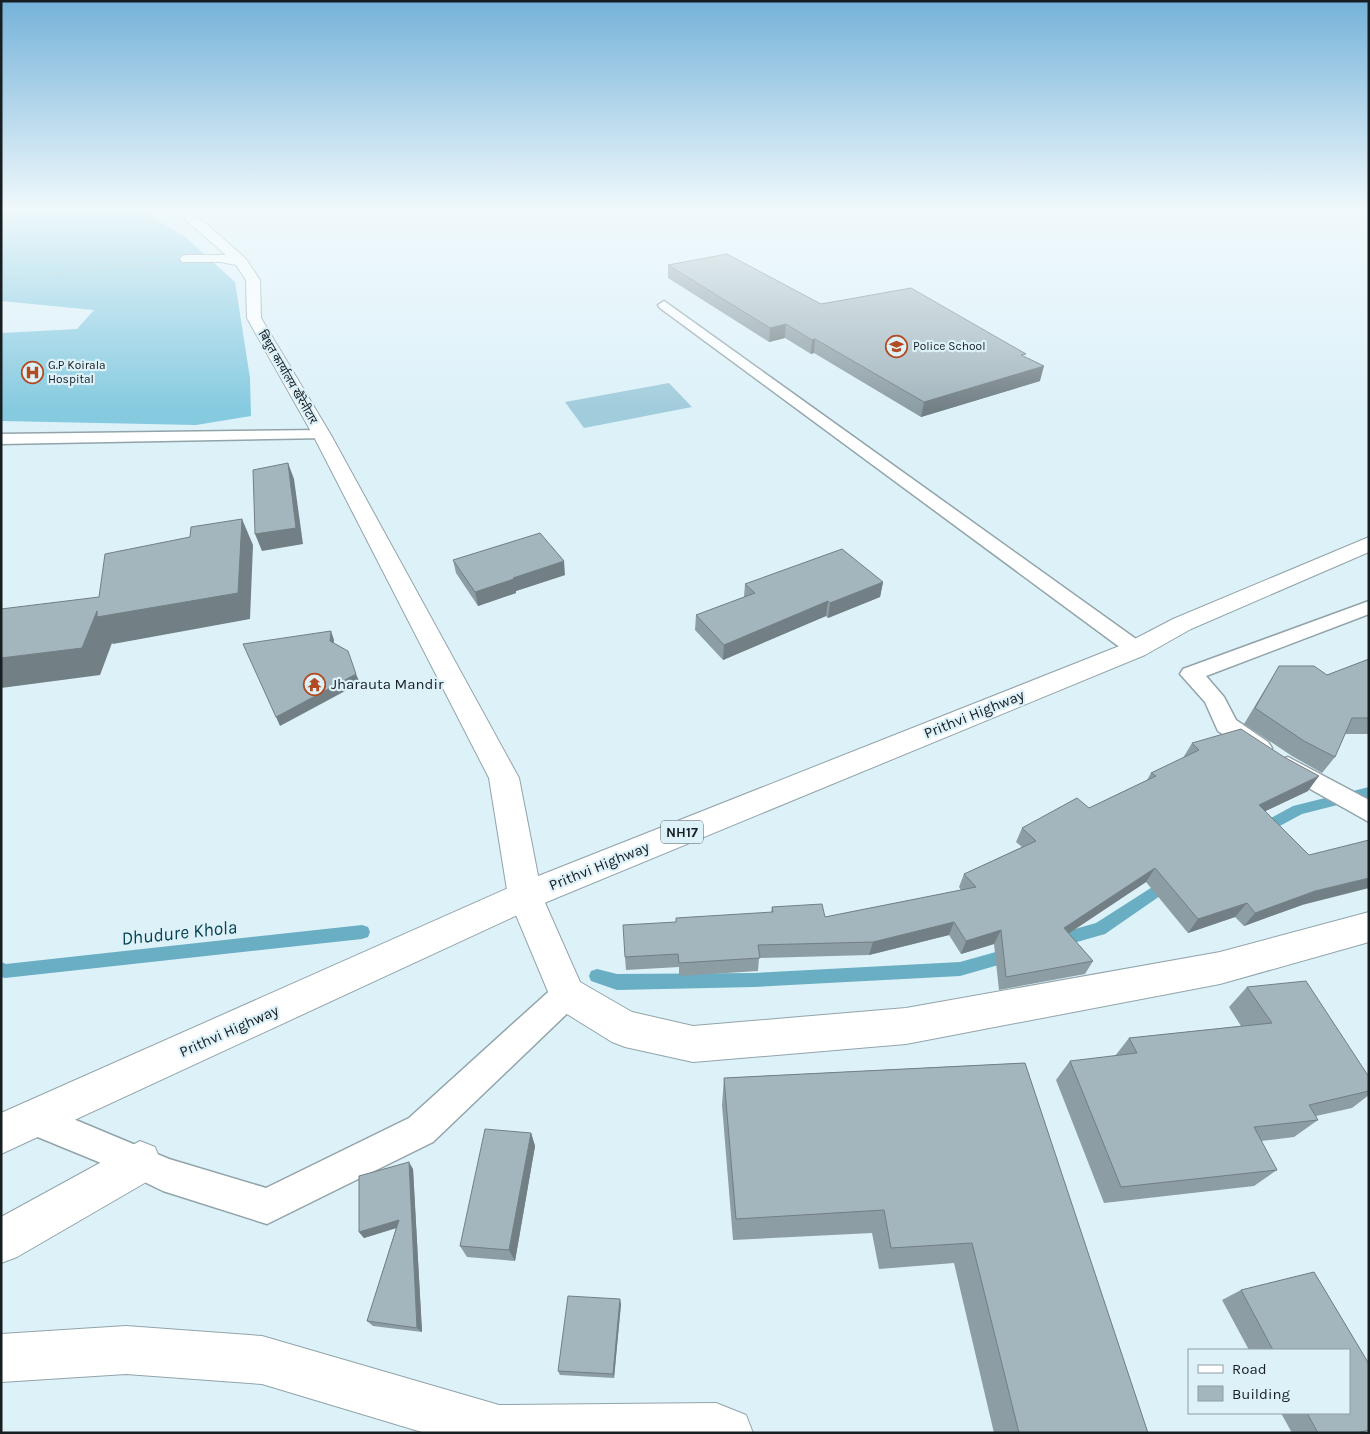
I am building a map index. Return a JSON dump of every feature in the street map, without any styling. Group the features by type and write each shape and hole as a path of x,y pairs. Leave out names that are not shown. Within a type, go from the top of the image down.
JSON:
{"main road":[{"name":"बिधुत कार्यालय खैरेनीटार","path":"250,276 253,280 254,318 322,435 504,778 525,896 567,994"},
{"name":"Prithvi Highway","path":"1,1134 525,896 1136,649 1182,624 1369,544"},
{"path":"567,994 625,1029 693,1044 906,1026 1220,968 1369,928"},
{"path":"1,1241 140,1162"},
{"path":"1,1358 126,1350 262,1360 499,1430 716,1428 728,1433"}],"lane":[{"path":"664,305 1136,649"},
{"path":"1,439 322,435"},
{"path":"1369,607 1191,674 1220,706 1226,725 1283,764 1369,812"},
{"path":"35,1119 140,1162 163,1174 267,1206 421,1130 567,994"}],"path":[{"path":"1,280 37,276"}],"shaded area":[{"path":"1,276 228,276 235,282 250,378 251,416 196,425 1,421 1,333 77,329 94,310 1,301"},
{"path":"669,383 692,407 584,428 565,402"}],"building":[{"path":"686,276 768,276 821,304 911,288 1026,354 1021,355 1044,366 924,402 786,324 770,328"},
{"path":"288,463 296,528 255,534 253,470"},
{"path":"242,519 238,593 97,617 97,611 82,648 1,658 1,609 99,597 105,554 190,537 191,527"},
{"path":"540,533 564,561 475,592 453,560"},
{"path":"842,549 883,582 830,603 828,601 724,645 696,615 755,593 745,584"},
{"path":"331,631 330,641 348,651 356,674 276,717 243,644"},
{"path":"1369,659 1369,718 1352,718 1335,757 1304,741 1255,708 1279,666 1314,666 1327,675"},
{"path":"1241,729 1284,757 1319,776 1259,805 1309,855 1369,840 1369,878 1315,891 1255,913 1247,903 1198,919 1155,868 1064,928 1093,961 1006,977 1001,930 966,941 954,922 873,942 758,945 760,958 679,963 678,954 625,957 623,925 676,922 676,918 773,912 772,907 822,904 825,917 976,887 964,874 1036,841 1022,828 1077,798 1089,808 1156,776 1151,773 1199,750 1192,743"},
{"path":"1306,981 1369,1077 1369,1091 1309,1105 1318,1120 1254,1127 1277,1170 1121,1187 1070,1061 1137,1053 1129,1038 1272,1023 1247,987"},
{"path":"1025,1063 1148,1433 1019,1433 972,1243 891,1248 884,1210 736,1219 724,1078"},
{"path":"485,1129 531,1133 509,1250 460,1246"},
{"path":"409,1162 417,1328 367,1321 399,1220 359,1232 359,1176"},
{"path":"1314,1272 1369,1364 1369,1430 1357,1433 1318,1433 1308,1414 1350,1414 1350,1349 1272,1349 1241,1290"},
{"path":"568,1296 620,1299 613,1374 558,1371"}],"waterway":[{"path":"1261,830 1298,810 1369,792"},
{"path":"1056,941 1100,929 1168,883"},
{"name":"Dhudure Khola","path":"1,969 5,971 362,932"},
{"path":"597,976 617,982 754,980 960,969 1010,955"}],"place":[{"name":"Police School","path":"897,346"},
{"name":"G.P Koirala Hospital","path":"32,372"},
{"name":"Jharauta Mandir","path":"315,684"}]}
